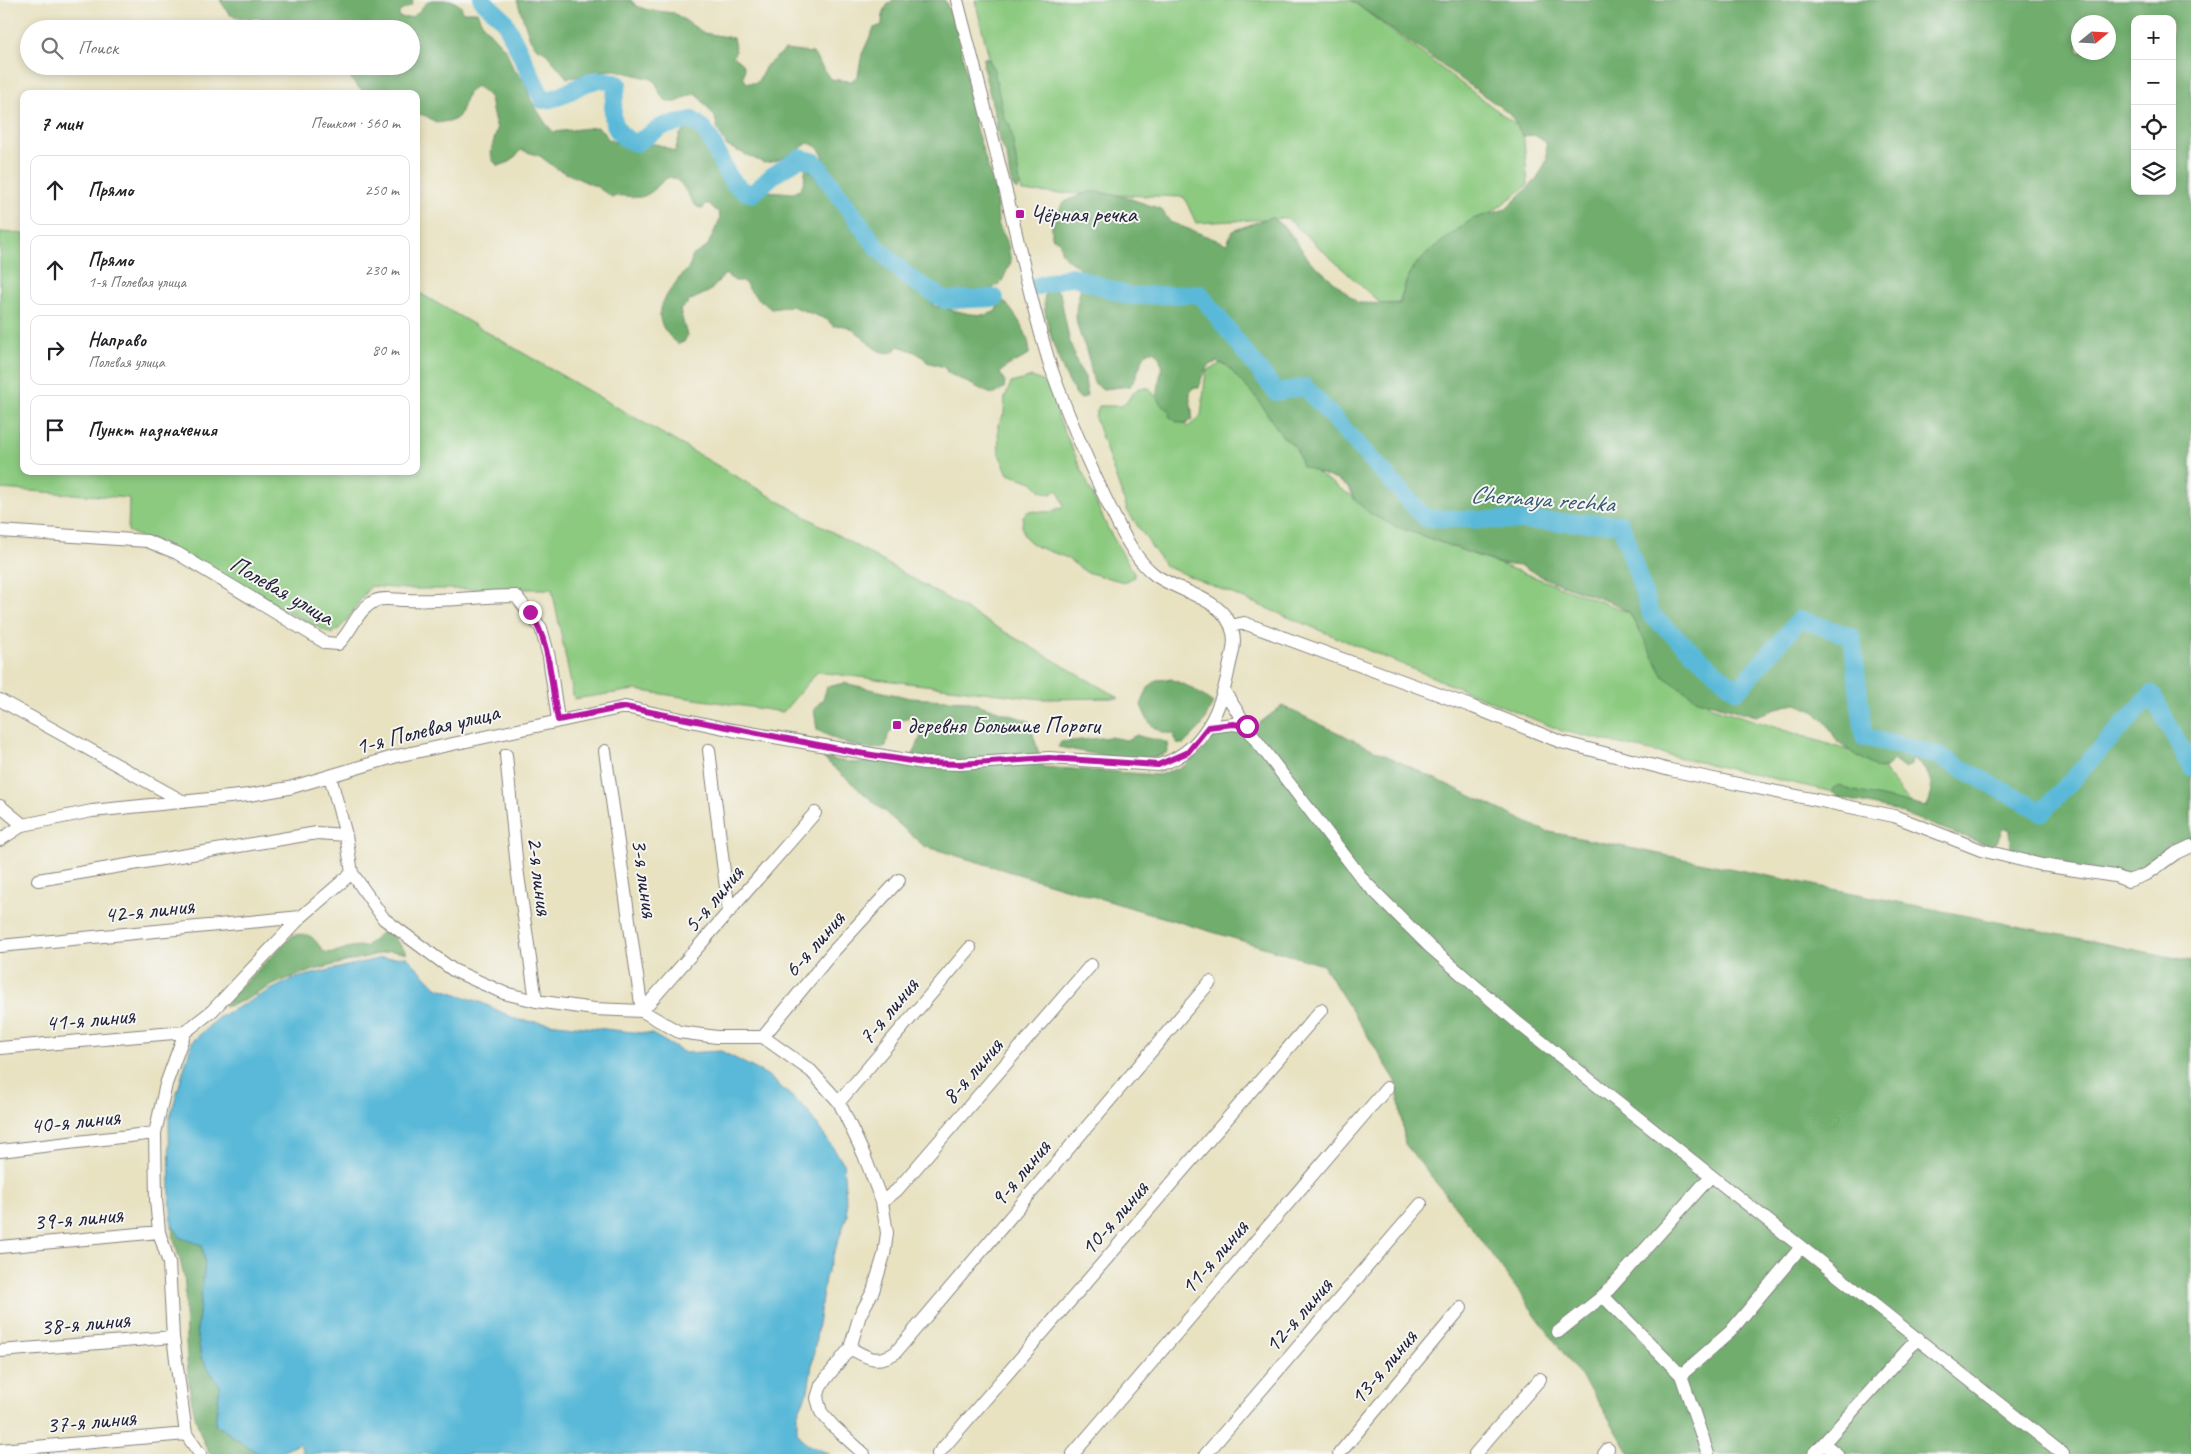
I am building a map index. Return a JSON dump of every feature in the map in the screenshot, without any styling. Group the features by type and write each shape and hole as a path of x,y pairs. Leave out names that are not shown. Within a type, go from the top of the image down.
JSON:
{"street":[{"path":"957,0 1036,316 1063,400 1090,467 1127,541 1139,559 1153,574 1165,582 1201,598 1221,611 1231,626 1244,623 1561,742 1670,770 1894,816 1981,850 2042,865 2115,876 2128,880 2147,874 2176,853 2191,846"},
{"name":"Полевая улица","path":"0,531 147,541 177,553 326,643 338,644 345,638 361,612 375,601 383,599 424,601 516,596 541,628 549,656 558,720"},
{"name":"1-я Полевая улица","path":"23,825 92,810 249,795 289,788 397,756 625,707 742,732 908,760 960,764 1057,758 1158,765 1188,752 1208,727 1224,691 1234,645 1231,626"},
{"path":"1224,691 1247,726 1364,881 1430,947 1518,1023 2063,1454"},
{"path":"0,700 184,802"},
{"path":"1208,727 1233,724 1247,726"},
{"path":"709,750 729,912"},
{"name":"3-я линия","path":"605,751 642,1011"},
{"name":"2-я линия","path":"506,755 517,868 536,1001"},
{"path":"330,776 346,836 352,873 384,919 453,970 504,993 536,1001 594,1008 642,1011 680,1032 717,1037 763,1037 811,1071 839,1102 864,1155 882,1202 887,1233 884,1255 873,1291 860,1315 850,1348 821,1386 817,1398 821,1412 833,1426 864,1454"},
{"path":"0,806 23,825 0,840"},
{"name":"5-я линия","path":"642,1011 815,813"},
{"path":"38,880 317,834 346,836"},
{"path":"200,1454 186,1434 174,1337 169,1262 159,1232 155,1133 166,1084 185,1032 212,1011 301,917 352,873"},
{"name":"6-я линия","path":"763,1037 832,954 899,880"},
{"name":"42-я линия","path":"0,946 301,917"},
{"name":"7-я линия","path":"839,1102 970,948"},
{"name":"8-я линия","path":"882,1202 897,1190 1091,964"},
{"name":"9-я линия","path":"850,1348 871,1359 885,1359 895,1353 1210,982"},
{"name":"10-я линия","path":"938,1454 1321,1010"},
{"name":"41-я линия","path":"0,1048 185,1032"},
{"name":"11-я линия","path":"1073,1454 1387,1088"},
{"name":"40-я линия","path":"0,1150 155,1133"},
{"path":"1558,1332 1603,1296 1711,1176"},
{"name":"12-я линия","path":"1206,1454 1421,1204"},
{"name":"39-я линия","path":"0,1247 159,1232"},
{"path":"1681,1375 1730,1332 1801,1247"},
{"path":"1603,1296 1681,1375 1708,1454"},
{"name":"13-я линия","path":"1339,1454 1461,1308"},
{"name":"38-я линия","path":"0,1351 174,1337"},
{"path":"1814,1454 1918,1338"},
{"path":"1475,1454 1540,1379"},
{"name":"37-я линия","path":"0,1450 186,1434"},
{"path":"1824,1444 1837,1454"}],"green space":[{"path":"220,0 413,0 412,5 399,12 399,17 406,18 414,16 431,0 451,0 461,6 463,12 477,12 483,25 506,50 513,68 525,82 531,100 546,124 554,132 597,127 604,132 608,139 636,150 656,144 675,152 680,134 688,129 696,130 728,183 743,197 754,190 793,193 800,190 804,181 806,165 820,184 827,171 820,150 808,143 782,159 764,163 727,146 718,130 715,117 697,94 690,95 676,102 667,101 662,97 652,79 616,70 591,71 583,76 567,78 544,51 537,48 530,39 517,0 631,0 636,6 648,10 674,13 704,33 733,38 736,51 733,56 744,67 743,77 747,83 757,83 766,66 785,50 813,53 830,79 851,81 858,76 862,54 874,28 882,25 884,11 890,2 893,0 945,0 954,21 961,47 976,129 996,192 998,224 1007,241 1011,262 1002,281 984,296 973,301 964,303 930,290 930,297 934,306 970,314 987,315 996,311 998,305 1004,301 1018,319 1025,333 1028,340 1029,354 1000,373 1005,382 1004,388 995,394 989,393 948,373 944,367 927,362 922,356 910,350 898,346 893,352 879,351 858,333 845,326 833,326 828,320 792,306 771,309 753,294 743,281 735,281 725,274 710,291 691,300 680,310 687,336 684,342 678,344 669,336 664,328 660,314 661,306 670,290 689,267 692,256 707,247 720,219 719,213 709,204 705,204 703,209 698,207 676,179 670,177 644,196 612,197 597,187 557,169 540,156 521,150 510,162 498,166 491,155 497,129 490,100 476,86 468,93 459,116 454,120 437,123 420,114 420,90 360,89 350,75 420,75 420,20 267,20 261,18 240,19 229,14"},
{"path":"975,0 1351,0 1523,130 1528,185 1467,231 1413,266 1399,303 1382,305 1287,218 1196,223 1184,197 1022,192"},
{"path":"1351,0 2191,0 2191,839 2179,844 2169,844 2153,863 2138,875 2132,877 2107,876 2011,852 2010,829 2003,828 1997,842 1991,846 1893,810 1838,797 1832,792 1833,788 1840,785 1850,790 1926,807 1931,794 1930,780 1923,767 1912,759 1911,765 1905,769 1893,760 1886,768 1878,769 1838,743 1828,725 1815,712 1797,704 1784,706 1756,716 1698,700 1664,677 1629,612 1615,604 1549,580 1521,566 1501,564 1392,525 1369,513 1355,500 1349,488 1339,481 1302,466 1296,447 1282,436 1258,400 1226,365 1216,362 1209,366 1204,372 1199,388 1192,388 1190,400 1192,419 1186,424 1177,422 1169,416 1170,411 1158,401 1157,389 1161,363 1156,352 1148,351 1130,386 1103,389 1094,383 1087,353 1076,320 1076,308 1081,285 1078,266 1067,260 1060,247 1060,242 1052,237 1052,226 1062,204 1070,199 1092,191 1125,197 1161,209 1170,222 1227,244 1232,231 1271,217 1287,229 1310,261 1358,303 1400,304 1405,284 1413,268 1432,249 1472,219 1506,209 1537,179 1547,160 1546,142 1534,135 1523,136 1510,114"},
{"path":"987,57 994,70 1004,118 1010,125 1020,182 1018,191 1010,180 1007,157 997,132 997,123 983,67 984,58"},
{"path":"0,232 20,234 20,475 420,475 420,293 1119,698 1041,699 817,672 783,712 635,690 574,699 552,589 406,589 371,586 344,624 332,634 128,531 129,498 0,489"},
{"path":"1049,287 1060,293 1069,339 1078,366 1085,377 1087,396 1081,399 1068,381 1061,366 1050,332 1044,303 1045,294"},
{"path":"1226,361 1257,395 1307,466 1394,525 1631,613 1663,672 1712,707 1875,759 1917,811 1562,731 1165,566 1128,512 1095,418 1099,406 1122,406 1138,388 1149,388 1165,408 1188,427 1201,416 1206,371"},
{"path":"1032,377 1044,382 1057,399 1057,414 1066,435 1108,529 1134,573 1134,577 1124,582 1086,572 1065,557 1035,546 1024,536 1022,527 1023,516 1029,511 1050,512 1064,506 1058,490 1050,494 1040,490 1032,482 1008,474 999,454 998,425 1004,414 1005,397 1011,383"},
{"path":"1171,679 1192,688 1213,703 1201,727 1184,744 1178,744 1173,734 1166,733 1152,726 1141,705 1148,688 1156,680"},
{"path":"844,683 910,698 967,701 1029,721 1043,767 1159,775 1184,766 1202,752 1214,734 1235,731 1245,734 1282,706 1545,831 2191,961 2191,1454 1630,1454 1599,1402 1470,1225 1405,1144 1396,1081 1323,965 924,846 823,758 855,763 882,761 909,764 924,729 921,721 915,717 898,721 888,735 886,746 869,749 851,745 817,730 814,709 823,699 827,687"},
{"path":"1137,735 1167,743 1168,752 1156,757 1129,759 1058,747 1061,742 1110,737 1126,740"},
{"path":"382,930 391,934 407,953 391,951 314,970 282,981 240,1002 224,1007 232,995 293,935 308,935 312,937 324,952 335,952 359,946 365,947"},
{"path":"172,1225 181,1238 202,1245 205,1264 197,1330 201,1357 220,1386 215,1424 259,1454 210,1454 202,1438 196,1421 189,1385 186,1348 185,1281"}],"water":[{"path":"407,957 436,987 480,1002 518,1020 652,1034 685,1053 721,1051 767,1075 805,1108 843,1162 847,1216 825,1278 808,1391 797,1415 797,1432 806,1444 830,1454 303,1454 300,1443 278,1454 259,1454 215,1424 220,1386 201,1357 197,1330 205,1264 202,1245 181,1238 172,1225 170,1195 169,1120 192,1042 219,1017 292,979 381,958"}],"waterway":[{"name":"Chernaya rechka","path":"482,0 504,20 543,100 562,95 579,86 597,80 618,84 613,111 616,127 620,134 636,143 663,126 692,120 703,129 710,139 728,176 742,190 752,194 772,176 800,158 815,162 876,246 908,277 945,300 995,298"},
{"name":"Chernaya rechka","path":"1035,287 1072,276 1129,296 1200,294 1276,392 1305,387 1425,518 1621,524 1651,615 1737,691 1800,619 1852,637 1864,737 1937,755 2042,812 2152,694 2191,767"}],"place":[{"name":"Чёрная речка","path":"1020,214"},
{"name":"деревня Большие Пороги","path":"897,725"}],"route":[{"path":"530,612 541,628 549,656 558,720 625,707 733,730 859,753 924,763 960,764 1049,758 1080,758 1158,765 1169,762 1188,752 1208,727 1233,724 1247,726"}]}
